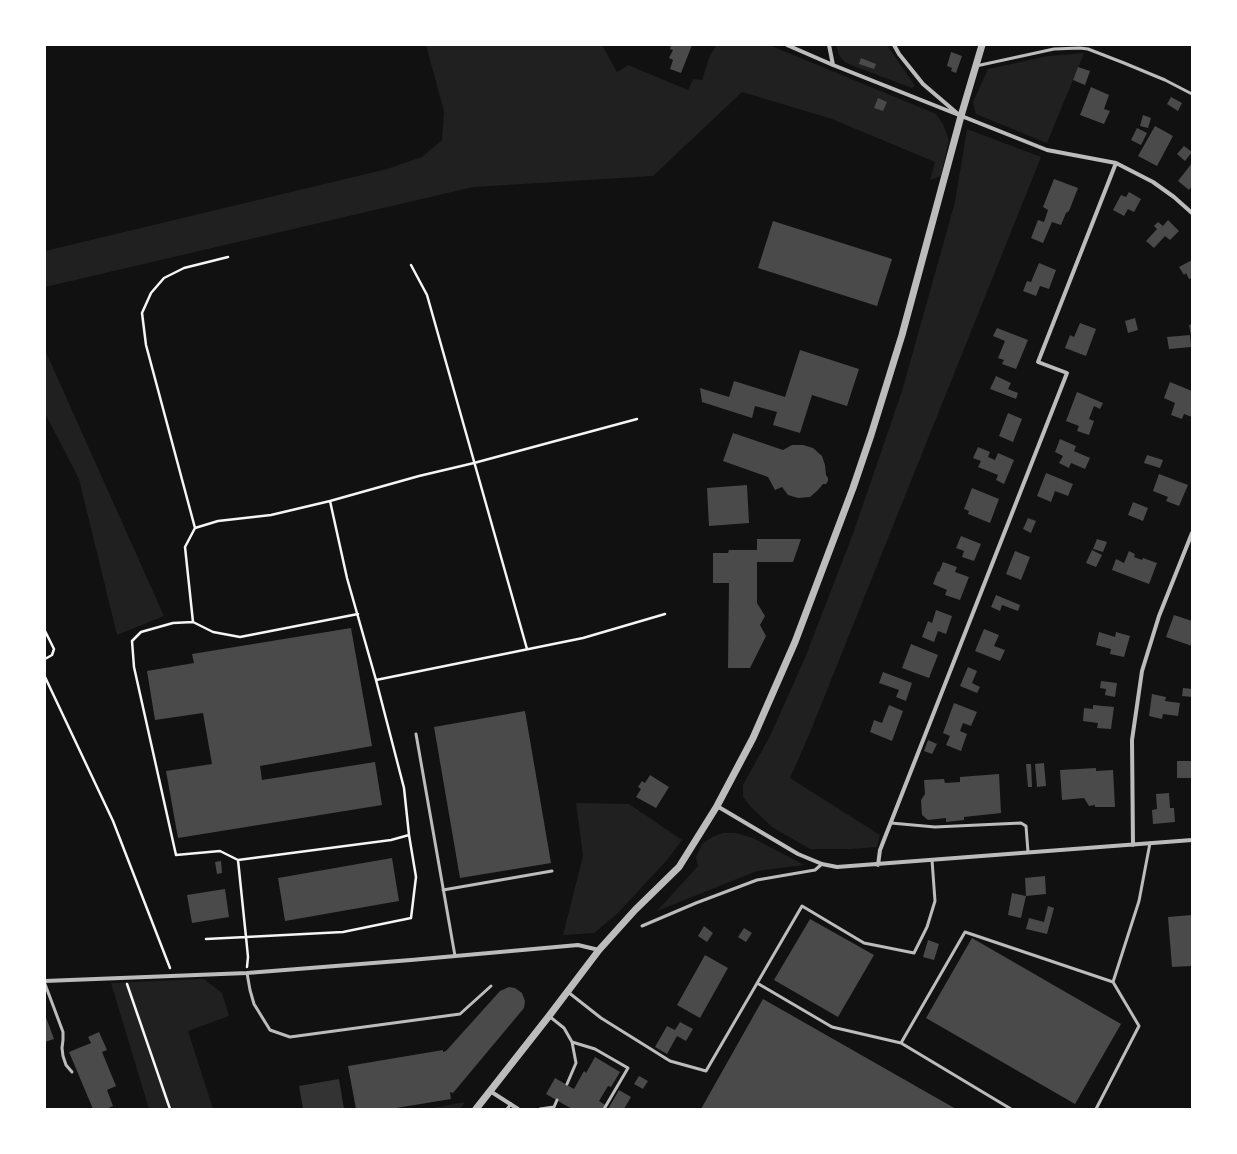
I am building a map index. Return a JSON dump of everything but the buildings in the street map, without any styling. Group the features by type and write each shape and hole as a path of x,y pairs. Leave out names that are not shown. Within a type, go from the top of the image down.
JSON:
{"street":[{"path":"787,45 833,65 1047,150 1116,163 1153,182 1174,197 1192,213"},
{"path":"829,45 833,65"},
{"path":"894,45 899,54 923,84 961,116"},
{"path":"476,1109 599,950 679,867 717,806 753,738 795,642 853,488 902,335 961,116 982,45"},
{"path":"878,865 880,850 890,823 1067,373 1038,362 1116,163"},
{"path":"1133,845 1132,740 1142,671 1159,616 1192,532"},
{"path":"717,806 798,854 822,864 836,867 1192,840"},
{"path":"45,982 247,973 578,945 599,950"},
{"path":"490,1091 518,1109"}],"lane":[{"path":"976,66 1054,49 1088,49 1124,62 1192,94"},
{"path":"416,734 455,956"},
{"path":"890,823 935,827 1021,823 1026,826 1028,852"},
{"path":"1113,982 1139,901 1150,843"},
{"path":"568,992 601,1018 670,1061 706,1071 802,906 864,943 914,953 927,927 935,901 932,860"},
{"path":"642,926 757,880 815,870 822,864"},
{"path":"443,890 552,871"},
{"path":"901,1043 965,932 1113,982 1139,1026 1096,1109"},
{"path":"247,973 254,1004 270,1030 290,1037 460,1014 491,986"},
{"path":"45,982 63,1032 63,1056 66,1065 72,1072"},
{"path":"757,983 832,1027 901,1043 1011,1109"},
{"path":"549,1016 564,1028 572,1042 576,1063 566,1084"},
{"path":"572,1042 596,1049 628,1068 604,1109"},
{"path":"540,1109 556,1108 557,1100"},
{"path":"507,1109 511,1104"}],"path":[{"path":"196,528 146,345 142,313 151,293 164,278 184,268 228,257"},
{"path":"411,265 426,295 527,649"},
{"path":"193,622 185,547 196,528 218,521 271,516 637,419"},
{"path":"206,939 343,932 411,918 416,877 409,835 404,788 376,680 347,578 330,501"},
{"path":"358,614 240,637 213,632 193,622 173,623 141,632 132,641 134,667 176,855 220,852 238,860 391,840 409,835"},
{"path":"376,680 583,638 665,614"},
{"path":"45,631 54,649 52,655 45,659"},
{"path":"45,677 113,821 173,976"},
{"path":"238,860 248,957 247,973"},
{"path":"126,978 127,985 170,1109"}],"shaded area":[{"path":"426,45 602,45 617,72 628,65 688,90 693,79 702,80 710,55 717,45 769,45 936,114 943,124 949,140 941,176 930,180 935,162 832,119 742,92 653,176 473,187 45,287 45,251 387,169 422,157 442,140 444,111"},
{"path":"836,45 887,45 915,86 912,88 845,62 839,55"},
{"path":"1084,53 1047,143 976,114 973,102 988,69 1048,56"},
{"path":"967,129 1041,157 809,735 790,778 880,835 877,847 810,849 772,827 751,807 743,797 743,785 770,736 805,658 854,531 902,391 955,202"},
{"path":"45,350 164,616 117,635 79,479 45,413"},
{"path":"576,803 629,804 682,840 667,860 617,914 594,933 563,935 583,856"},
{"path":"723,833 736,833 753,838 804,865 757,871 657,911 698,866 696,857 702,844 712,837"},
{"path":"204,979 222,993 229,1016 188,1031 213,1109 149,1109 111,983"},
{"path":"339,1079 344,1109 303,1109 299,1086"},
{"path":"465,1102 460,1109 428,1109"}]}
